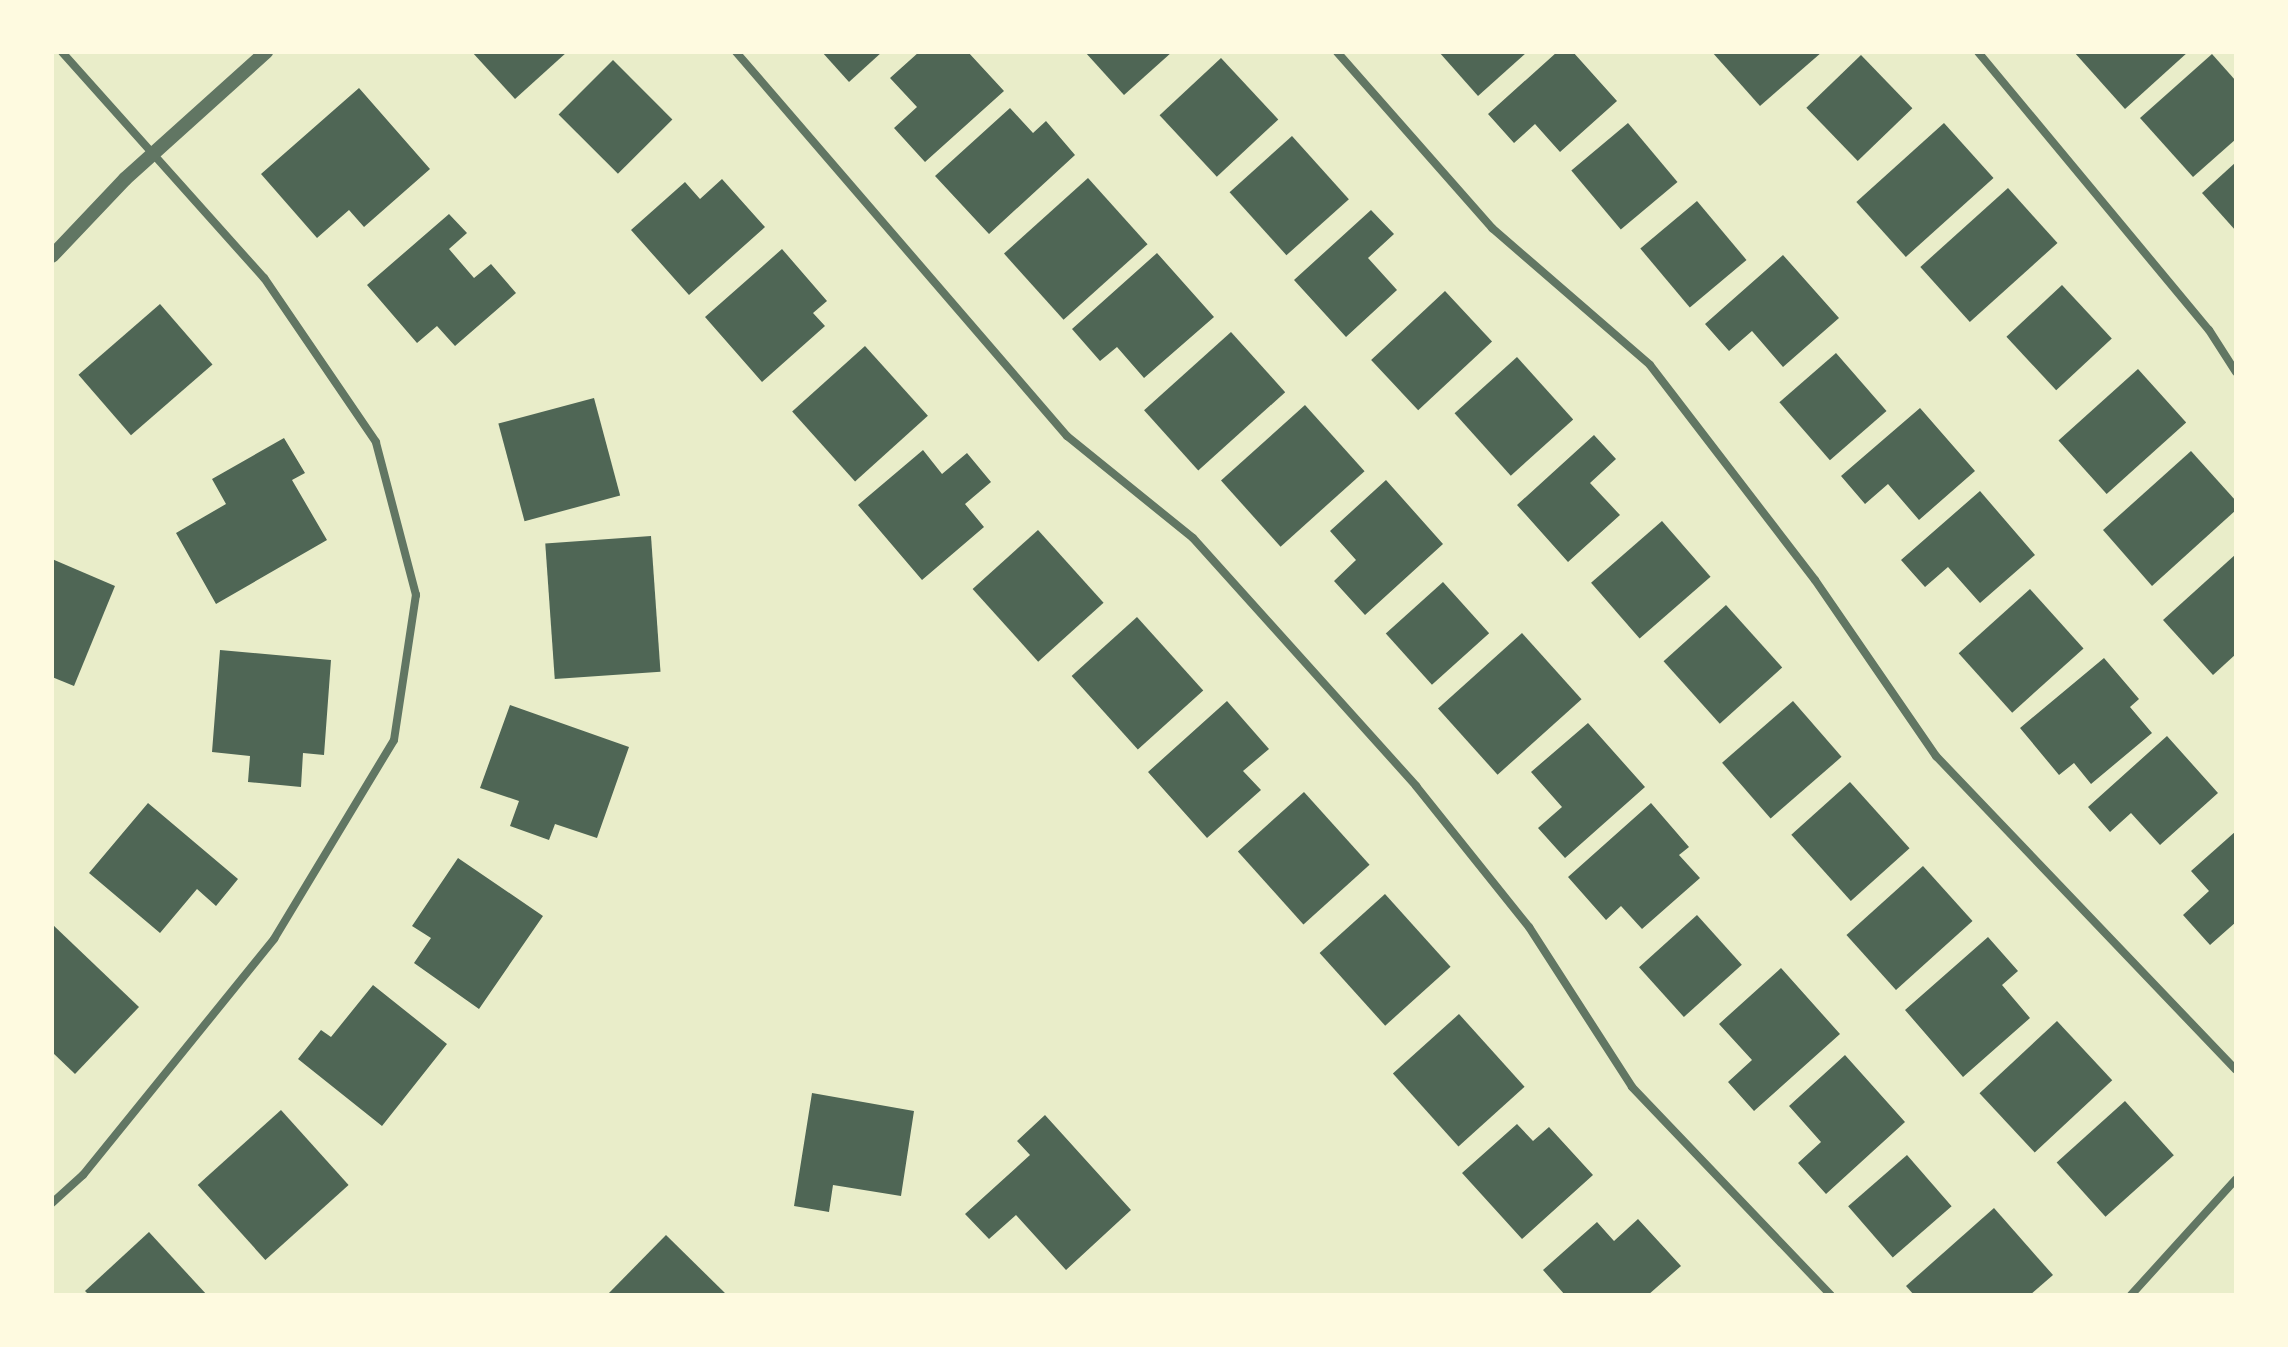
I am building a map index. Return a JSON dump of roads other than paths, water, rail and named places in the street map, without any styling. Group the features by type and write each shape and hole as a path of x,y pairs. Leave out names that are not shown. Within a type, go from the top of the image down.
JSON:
{"street":[{"path":"52,1203 83,1175 274,939 362,794 394,740 416,595 376,442 264,278 62,52"},
{"path":"52,256 154,153 266,52"},
{"path":"736,52 1067,436 1193,538 1416,786 1529,927 1632,1087 1831,1295"},
{"path":"1337,52 1492,228 1650,365 1815,580 1936,756 2236,1070"},
{"path":"1978,52 2209,330 2236,372"},
{"path":"2131,1295 2236,1179"}]}
